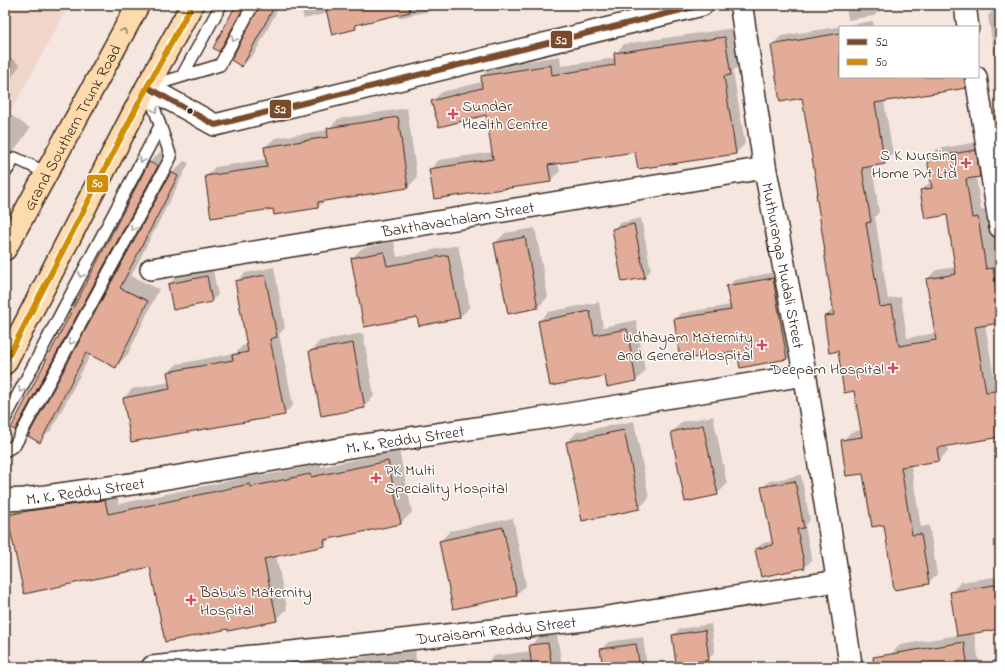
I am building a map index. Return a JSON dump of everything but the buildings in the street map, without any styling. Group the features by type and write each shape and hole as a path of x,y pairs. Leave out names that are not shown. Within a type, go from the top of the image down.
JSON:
{"main road":[{"name":"Grand Southern Trunk Road","path":"5,250 138,5"},
{"path":"5,363 147,87 192,5"}],"street":[{"path":"147,87 215,125 702,5"},
{"name":"Muthuranga Mudali Street","path":"741,5 765,168 805,375 851,667"},
{"path":"965,5 968,26"},
{"path":"976,78 1000,228"},
{"name":"Bakthavachalam Street","path":"151,269 765,168"},
{"name":"M. K. Reddy Street","path":"5,500 25,499 138,483 350,447 563,416 805,375"},
{"name":"Duraisami Reddy Street","path":"152,667 594,619 838,581"}],"lane":[{"path":"182,76 221,5"},
{"path":"5,451 15,446 171,157 147,87 220,65 253,5"},
{"path":"5,419 160,126"},
{"path":"5,173 15,158 46,173"}],"shaded area":[{"path":"5,5 69,5 5,122"}],"transit line":[{"name":"50","path":"5,363 147,87 192,5"},
{"name":"52","path":"147,87 215,125 702,5"}],"place":[{"name":"Sundar Health Centre","path":"453,114"},
{"name":"S K Nursing Home Pvt Ltd","path":"966,163"},
{"name":"Udhayam Maternity and General Hospital","path":"762,345"},
{"name":"Deepam Hospital","path":"893,368"},
{"name":"PK Multi Speciality Hospital","path":"376,478"},
{"name":"Babu's Maternity Hospital","path":"191,600"}]}
